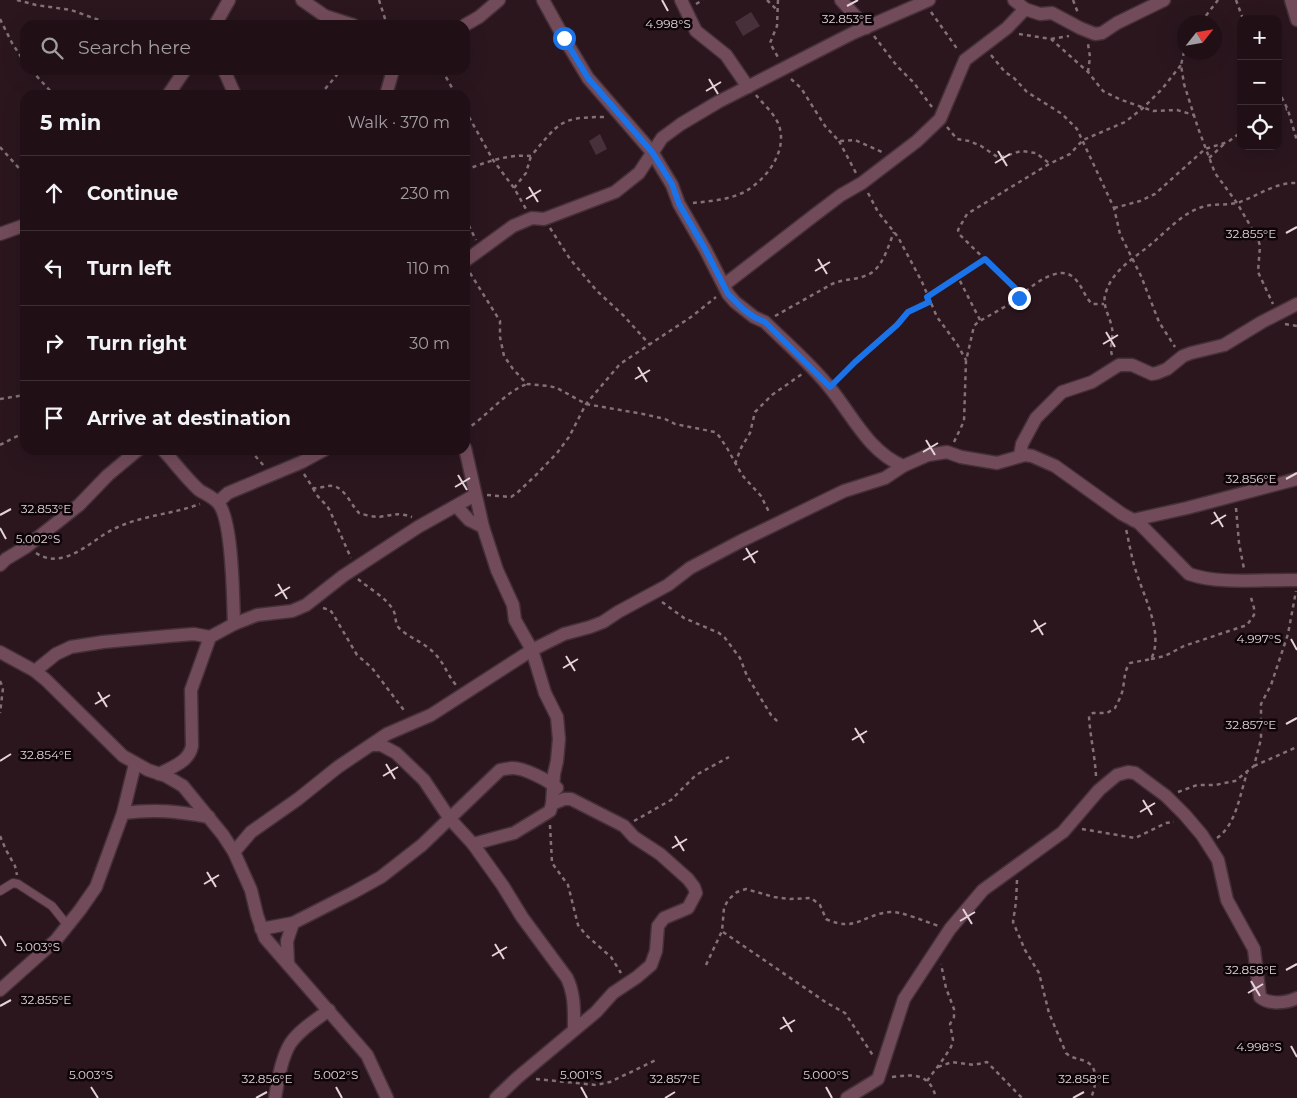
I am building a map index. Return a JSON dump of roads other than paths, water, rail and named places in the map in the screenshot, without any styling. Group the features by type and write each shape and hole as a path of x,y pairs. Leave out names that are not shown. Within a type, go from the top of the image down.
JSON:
{"street":[{"path":"218,20 229,0"},
{"path":"302,0 326,16 338,20"},
{"path":"470,22 499,0"},
{"path":"543,0 550,9 560,32 588,78 652,152 672,184 679,204 735,302 754,317 765,322 830,387 873,447 890,460 903,466"},
{"path":"680,0 696,32 726,55 748,87"},
{"path":"841,0 866,28"},
{"path":"1014,0 1025,9 1040,14 1052,13 1088,32 1099,34 1164,0"},
{"path":"1291,0 1297,20"},
{"path":"470,262 480,250 513,226 615,192 640,173 662,138 681,124 748,87 866,28 926,1"},
{"path":"724,285 841,195 862,183 917,141 940,119 965,60 1003,32 1025,9"},
{"path":"171,90 182,75"},
{"path":"226,75 233,90"},
{"path":"387,90 392,75"},
{"path":"0,234 20,227"},
{"path":"1020,455 1022,444 1036,418 1055,398 1069,389 1092,382 1117,365 1132,365 1154,374 1167,369 1183,356 1224,345 1297,304"},
{"path":"234,852 252,832 338,767 387,734 431,715 532,650 564,634 597,624 654,593 690,568 844,491 885,478 903,466 928,455 947,452 992,463 1002,462 1020,455 1032,456 1055,466 1139,523 1189,574 1200,578 1214,579 1297,580"},
{"path":"0,565 79,505 132,455"},
{"path":"168,455 194,484 216,501 224,516 232,563 234,624"},
{"path":"216,501 228,493 314,455"},
{"path":"466,455 475,495 496,570 513,605 515,620 532,650 546,693 557,717 559,751 551,808"},
{"path":"1128,517 1235,496 1297,479"},
{"path":"35,671 71,647 194,634 210,637 234,624 257,616 292,611 308,603 352,570 427,522 475,495"},
{"path":"456,506 469,520 483,526"},
{"path":"159,774 176,765 190,753 192,746 191,690 210,637"},
{"path":"0,652 35,671 55,688 123,756 135,764 178,782 209,817 234,852 251,890 261,930 265,938 368,1055 387,1098"},
{"path":"371,745 381,745 396,753 418,774 435,794 450,819 473,844 503,886 522,917 567,978 574,1000 574,1030"},
{"path":"0,990 56,940 96,887 123,813 135,764"},
{"path":"261,930 293,923 380,877 422,845 500,770 512,768 524,770 553,784 571,798 624,826 634,836 660,854 688,880 696,893 688,908 664,918 658,926 656,951 651,965 612,993 596,1012 496,1098"},
{"path":"846,1098 880,1074 904,999 938,944 987,886 1066,829 1099,790 1117,775 1128,772 1135,773 1166,796 1190,820 1218,860 1227,900 1254,949 1260,997 1265,1001 1276,1002 1290,1001 1297,998"},
{"path":"473,844 514,833 564,799 571,798"},
{"path":"123,813 151,810 209,817"},
{"path":"223,835 252,832"},
{"path":"288,964 287,941 293,923"},
{"path":"274,1098 290,1043 301,1031 329,1010"},
{"path":"376,1070 398,1098"}],"lane":[{"path":"0,891 13,883 18,884 52,906 68,926"}]}
